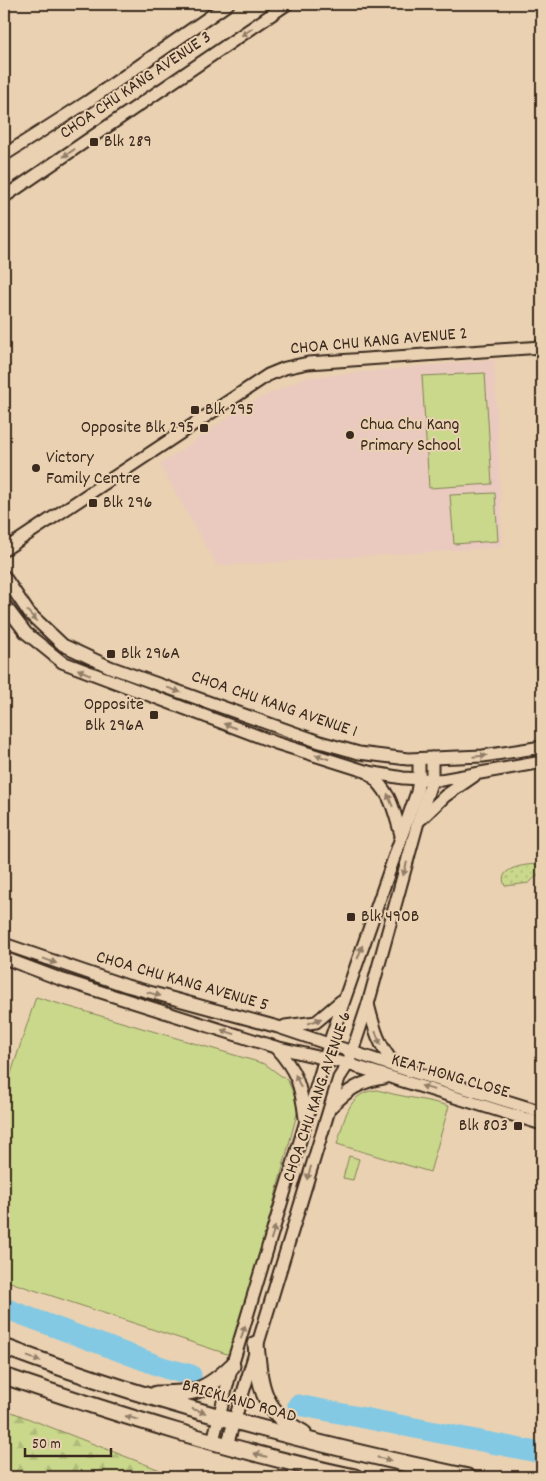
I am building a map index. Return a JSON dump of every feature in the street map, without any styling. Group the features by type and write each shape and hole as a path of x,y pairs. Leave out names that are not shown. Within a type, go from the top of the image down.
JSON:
{"main road":[{"path":"256,1344 259,1378 263,1394 273,1412 286,1424 337,1448"},
{"name":"BRICKLAND ROAD","path":"4,1348 65,1370 226,1420 337,1448 468,1477"},
{"path":"145,1394 192,1393 218,1380 232,1366"},
{"path":"4,1376 90,1405 220,1443 294,1464 355,1477"}],"street":[{"name":"CHOA CHU KANG AVENUE 3","path":"4,155 87,102 228,4"},
{"name":"CHOA CHU KANG AVENUE 3","path":"4,197 287,4"},
{"name":"CHOA CHU KANG AVENUE 2","path":"4,550 268,375 285,368 308,363 542,346"},
{"name":"CHOA CHU KANG AVENUE 1","path":"4,576 29,613 62,645 85,657 320,742 383,757 419,759 505,753 542,747"},
{"name":"CHOA CHU KANG AVENUE 1","path":"4,604 26,633 44,650 70,666 276,742 368,772 432,780 542,762"},
{"path":"505,753 510,763 520,766"},
{"name":"CHOA CHU KANG AVENUE 6","path":"220,1443 226,1420 256,1344 339,1078 348,1064 368,1004 418,822 432,780 432,758"},
{"name":"CHOA CHU KANG AVENUE 6","path":"226,1420 232,1366 329,1044 420,779 419,759"},
{"path":"368,772 384,788 391,799 401,835"},
{"path":"418,822 444,796 481,772"},
{"name":"CHOA CHU KANG AVENUE 5","path":"4,944 135,988 278,1027 352,1051"},
{"name":"CHOA CHU KANG AVENUE 5","path":"4,958 60,979 275,1047 348,1064"},
{"path":"278,1027 316,1022 344,998"},
{"path":"368,1004 377,1037 385,1053 397,1067"},
{"path":"275,1047 289,1063 301,1084 306,1122"},
{"name":"KEAT HONG CLOSE","path":"352,1051 542,1112"},
{"name":"KEAT HONG CLOSE","path":"348,1064 542,1124"},
{"path":"329,1110 344,1095 361,1083 367,1080 389,1077"}],"shaded area":[{"name":"Chua Chu Kang Primary School","path":"494,359 503,547 217,566 160,465 247,404 305,378"}],"green space":[{"path":"485,373 492,484 429,488 422,376"},
{"path":"495,493 498,541 454,544 450,495"},
{"path":"542,864 542,871 529,883 505,886 503,879 509,870 522,866"},
{"path":"36,997 265,1064 288,1081 299,1106 233,1356 4,1280 4,1095"},
{"path":"377,1090 449,1106 430,1172 337,1144 345,1117 353,1102 367,1092"},
{"path":"349,1156 359,1159 353,1180 343,1178"},
{"path":"4,1409 160,1470 157,1477 4,1477"}],"waterway":[{"path":"4,1308 165,1368 191,1375"},
{"path":"298,1405 542,1453"}],"place":[{"name":"Blk 289","path":"94,142"},
{"name":"Blk 295","path":"195,410"},
{"name":"Opposite Blk 295","path":"204,428"},
{"name":"Chua Chu Kang Primary School","path":"350,435"},
{"name":"Victory Family Centre","path":"36,468"},
{"name":"Blk 296","path":"93,503"},
{"name":"Blk 296A","path":"111,654"},
{"name":"Opposite Blk 296A","path":"154,715"},
{"name":"Blk 490B","path":"351,917"},
{"name":"Blk 803","path":"518,1126"}]}
